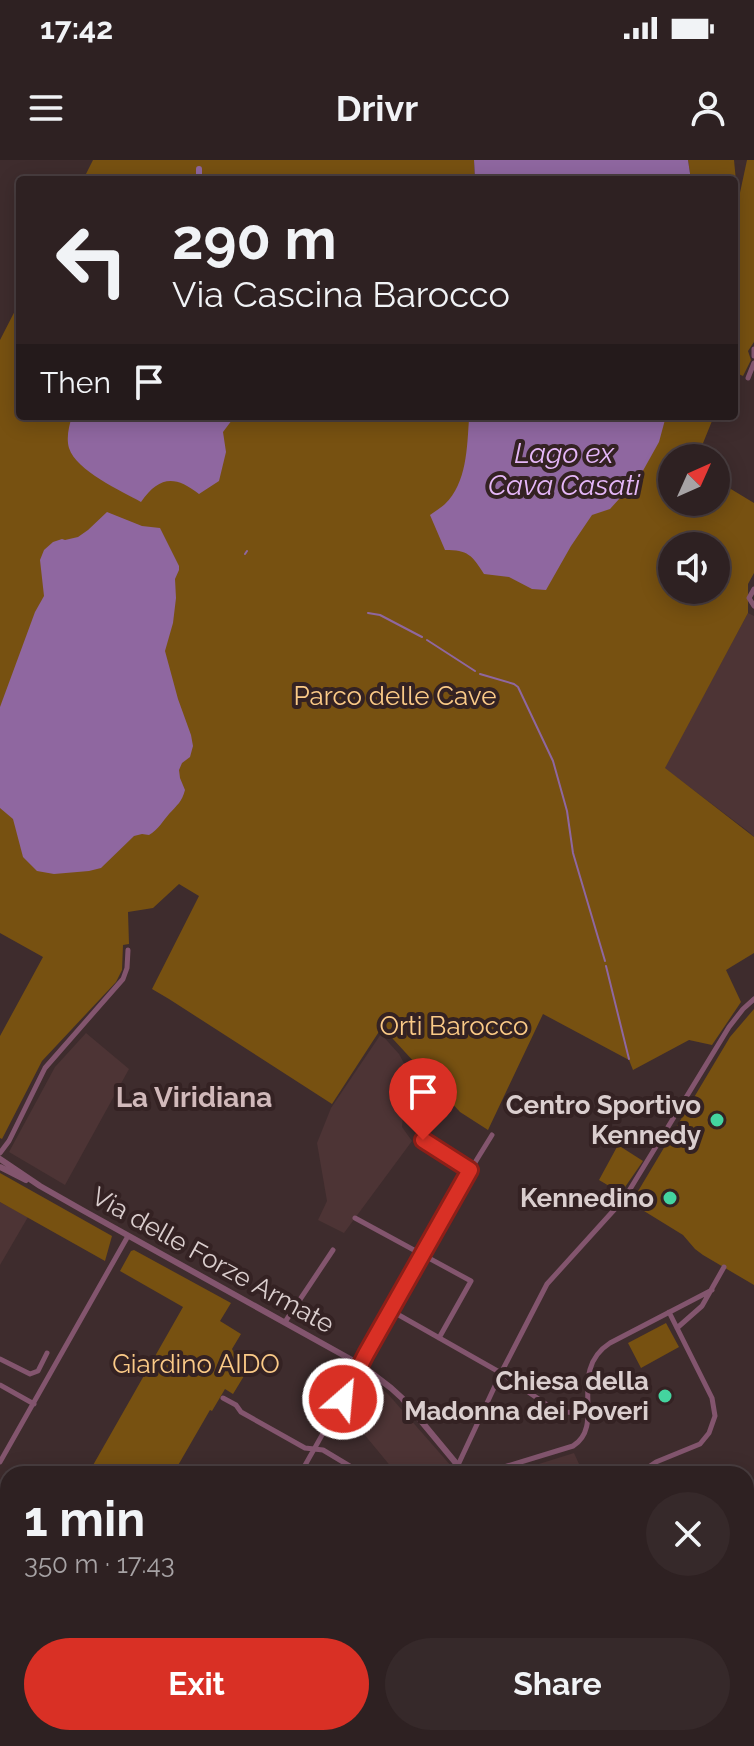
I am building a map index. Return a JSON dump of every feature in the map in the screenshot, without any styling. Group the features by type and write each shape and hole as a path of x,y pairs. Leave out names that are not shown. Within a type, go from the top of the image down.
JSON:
{"street":[{"path":"754,349 754,356"},
{"path":"748,378 754,363"},
{"path":"754,589 749,598 754,606"},
{"path":"0,1156 45,1068 123,979 128,950"},
{"path":"462,1466 501,1373 547,1284 624,1199 729,1027 754,999"},
{"path":"305,1466 390,1310 492,1135"},
{"path":"423,1140 470,1170"},
{"path":"0,1147 9,1141"},
{"name":"Via delle Forze Armate","path":"0,1156 40,1186"},
{"name":"Via delle Forze Armate","path":"0,1167 40,1186 361,1365 397,1393 456,1466"},
{"path":"355,1218 471,1281 439,1338"},
{"path":"0,1462 128,1236"},
{"path":"285,1322 333,1250"},
{"path":"677,1328 702,1306 724,1267"},
{"path":"507,1466 573,1446 582,1440 586,1434 588,1374 595,1356 610,1343 712,1290"},
{"path":"697,1298 702,1306"},
{"path":"390,1310 501,1373 553,1409 587,1413"},
{"path":"650,1466 700,1444 714,1422 712,1398 669,1312"},
{"path":"0,1359 30,1374 38,1371 47,1353"},
{"path":"0,1385 34,1404"},
{"path":"223,1398 236,1405 241,1412 305,1448 323,1450 350,1466"}],"shaded area":[{"path":"748,613 754,616 754,837 664,768"},
{"path":"86,1033 129,1069 65,1185 9,1152 55,1067"},
{"path":"381,1034 399,1054 407,1069 402,1127 412,1141 344,1233 318,1220 327,1201 317,1143 331,1108"},
{"path":"0,1202 28,1217 0,1265"},
{"path":"368,1378 388,1394 451,1466 390,1466 359,1428 360,1415 348,1408 363,1381"},
{"path":"574,1453 579,1464 579,1466 532,1466"}],"green space":[{"path":"93,160 474,160 475,176 85,176"},
{"path":"688,160 734,160 736,176 690,176"},
{"path":"747,160 754,160 754,342 748,351 751,360 743,376 738,374 738,202"},
{"name":"Parco delle Cave","path":"16,309 16,420 712,420 703,444 658,444 658,516 730,516 730,488 754,503 754,573 748,584 748,613 665,768 754,837 754,953 726,970 741,1002 712,1045 689,1040 633,1070 629,1060 543,1014 488,1130 460,1112 382,1027 332,1104 152,989 199,896 179,884 153,908 128,912 129,944 123,945 122,970 116,982 42,1061 2,1139 0,1036 43,957 0,933 0,340"},
{"name":"Centro Sportivo Kennedy","path":"754,1009 754,1285 703,1255 683,1235 631,1203 730,1037"},
{"path":"618,1145 643,1161 621,1193 599,1180"},
{"path":"0,1173 112,1236 105,1261 0,1202"},
{"name":"Giardino AIDO","path":"131,1251 231,1303 220,1321 241,1334 232,1349 244,1376 233,1394 225,1389 178,1466 93,1466 183,1307 120,1271"},
{"path":"666,1323 679,1347 641,1368 628,1343"}],"water":[{"path":"474,160 688,160 690,176 475,176"},
{"path":"71,420 232,420 223,432 226,452 219,481 199,494 175,481 168,481 154,487 141,502 100,480 81,465 69,448"},
{"name":"Lago ex Cava Casati","path":"469,420 665,420 659,442 640,476 610,509 592,515 546,590 532,589 509,577 484,574 469,555 445,550 430,515 443,505 458,486 468,441"},
{"path":"107,512 142,526 160,528 179,566 175,579 173,623 165,651 193,746 190,757 179,770 185,790 182,798 155,830 149,835 134,836 101,868 54,874 37,871 23,857 13,819 0,808 0,707 35,612 44,596 40,560 44,550 53,542 78,537"}],"waterway":[{"path":"199,169 199,176"},
{"path":"368,613 380,615 422,637"},
{"path":"427,640 475,671"},
{"path":"480,674 518,687 553,761 567,811 573,853 605,961"},
{"path":"606,966 629,1059"}],"place":[{"name":"Centro Sportivo Kennedy","path":"717,1120"},
{"name":"Kennedino","path":"670,1198"},
{"name":"Chiesa della Madonna dei Poveri","path":"665,1396"}],"district":[{"name":"La Viridiana","path":"194,1097"}],"route":[{"path":"343,1399 470,1170 423,1140"}],"park label":[{"name":"Orti Barocco","path":"454,1026"}]}
